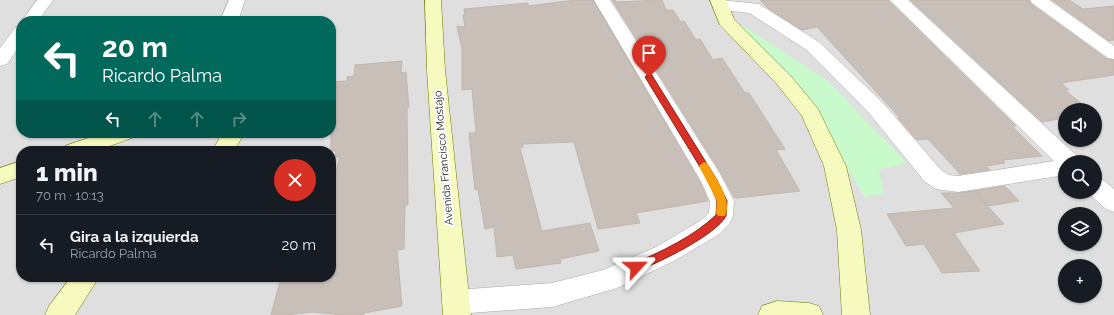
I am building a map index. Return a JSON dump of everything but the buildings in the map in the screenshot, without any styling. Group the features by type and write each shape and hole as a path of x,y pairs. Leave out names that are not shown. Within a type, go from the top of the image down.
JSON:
{"street":[{"path":"33,16 45,0"},
{"path":"231,16 237,0"},
{"name":"Avenida Francisco Mostajo","path":"433,0 436,70 456,309"},
{"path":"456,309 552,295 608,280 665,254 709,228 721,216 722,201 712,180 602,0"},
{"path":"898,0 1062,155"},
{"path":"1038,0 1114,54"},
{"path":"719,2 753,8 813,46 876,108 933,176 944,183 958,184 1058,168"},
{"path":"719,2 726,21 783,79 811,114 835,166 849,230 856,315"},
{"path":"0,60 16,39"},
{"path":"87,146 111,138"},
{"path":"0,176 16,171"},
{"path":"1102,192 1114,203"},
{"path":"59,315 82,282"},
{"path":"772,315 777,313 809,315"}],"shaded area":[{"path":"0,0 1114,0 1114,315 0,315"}],"green space":[{"path":"744,26 829,82 907,163 879,170 884,193 865,197 815,117 740,27"}],"slow traffic":[{"path":"704,166 722,201 721,213"}],"route":[{"path":"636,267 665,254 709,228 721,216 722,201 712,180 649,77"}]}
